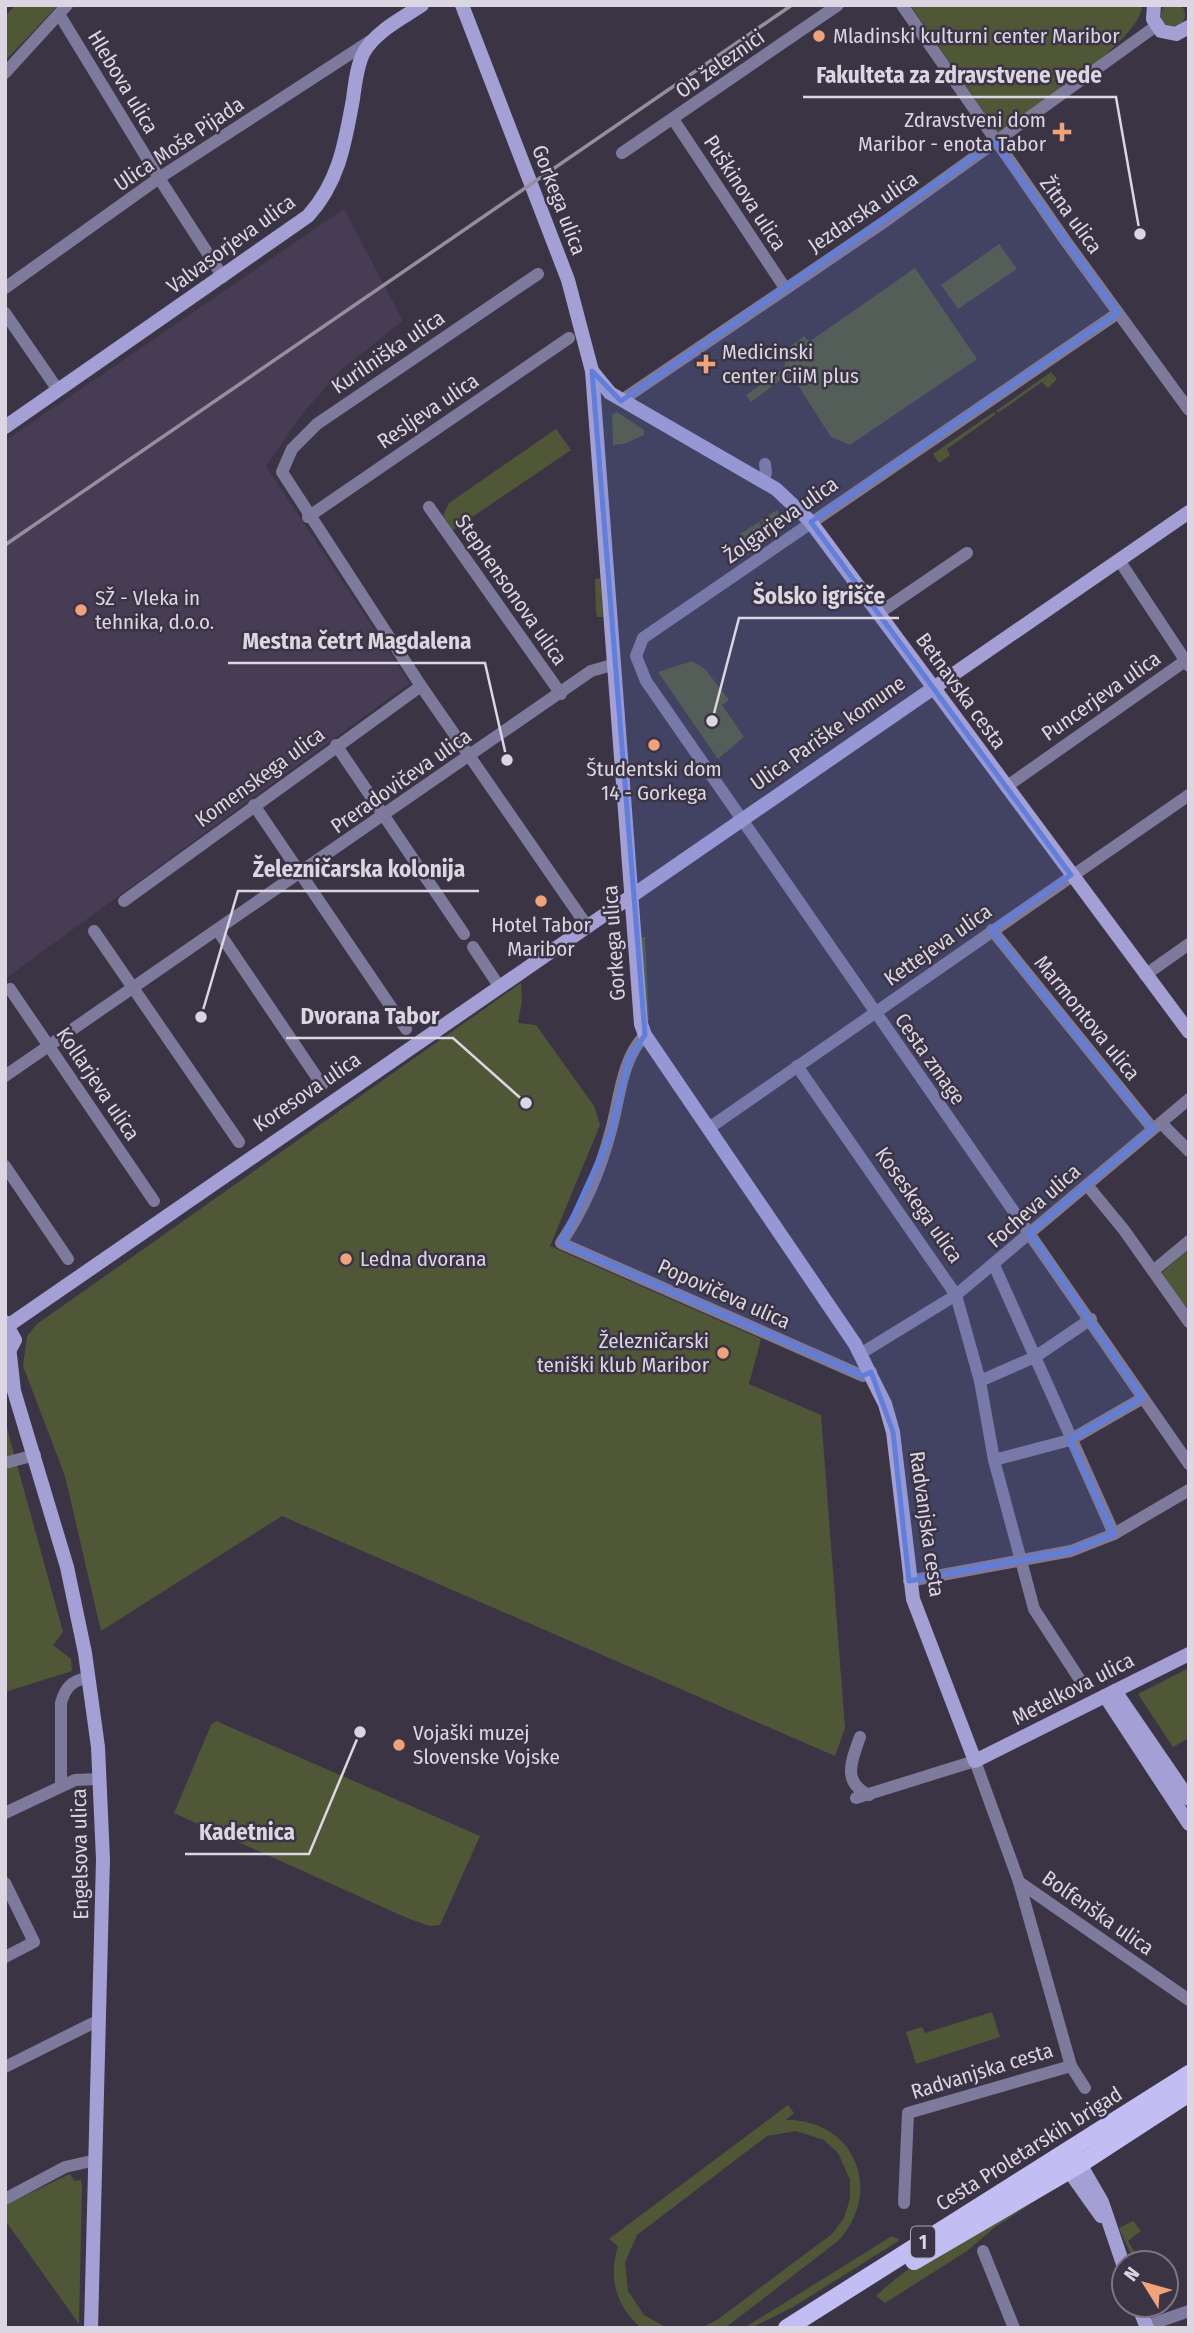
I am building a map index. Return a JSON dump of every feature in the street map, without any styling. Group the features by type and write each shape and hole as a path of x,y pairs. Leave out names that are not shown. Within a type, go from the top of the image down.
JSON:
{"main road":[{"name":"Cesta Proletarskih brigad","path":"807,2328 1070,2160 1189,2074"},
{"name":"Cesta Proletarskih brigad","path":"787,2328 1070,2160 1189,2093"}],"street":[{"name":"Valvasorjeva ulica","path":"5,427 293,230 323,201 343,153 361,60 377,37 422,5"},
{"name":"Gorkega ulica","path":"462,5 568,280 582,323 592,371 612,665 641,1024 645,1035"},
{"name":"Ob železnici","path":"622,153 838,5"},
{"name":"Žitna ulica","path":"902,5 995,142 1189,410"},
{"path":"1154,5 1152,15 1156,26 1166,33 1186,34"},
{"path":"5,73 63,9"},
{"name":"Hlebova ulica","path":"63,9 159,178 223,277"},
{"name":"Jezdarska ulica","path":"622,400 887,220 1156,26"},
{"name":"Ulica Moše Pijada","path":"5,288 159,178 377,37"},
{"name":"Puškinova ulica","path":"673,119 785,288"},
{"name":"Kurilniška ulica","path":"308,517 284,480 282,472 286,457 317,424 538,274"},
{"path":"5,313 58,390"},
{"name":"Žolgarjeva ulica","path":"743,818 646,681 636,656 643,638 810,521 1118,313"},
{"name":"Resljeva ulica","path":"308,517 569,338"},
{"name":"Betnavska cesta","path":"592,371 601,386 783,494 810,521 1189,1032"},
{"path":"762,481 766,473 765,464"},
{"name":"Stephensonova ulica","path":"429,507 561,694"},
{"name":"Ulica Pariške komune","path":"632,897 1189,512"},
{"path":"308,517 587,926"},
{"path":"879,613 967,553"},
{"path":"1119,560 1187,663"},
{"name":"Puncerjeva ulica","path":"1006,787 1187,663"},
{"name":"Preradovičeva ulica","path":"5,1076 384,817 591,671 612,665"},
{"name":"Komenskega ulica","path":"124,901 335,745 421,686"},
{"path":"335,745 464,934"},
{"name":"Kettejeva ulica","path":"709,1128 1189,795"},
{"path":"254,805 406,1029"},
{"name":"Cesta zmage","path":"743,818 874,1013 1091,1318 1189,1464"},
{"name":"Koresova ulica","path":"7,1324 632,897"},
{"name":"Marmontova ulica","path":"992,930 1157,1126 1189,1151"},
{"path":"93,931 239,1142"},
{"path":"218,931 323,1085"},
{"path":"1145,975 1189,944"},
{"path":"473,947 499,986"},
{"name":"Kollarjeva ulica","path":"10,989 154,1201"},
{"name":"Radvanjska cesta","path":"645,1035 860,1354 885,1404 893,1432 909,1581 919,1618 1019,1882 1071,2066 1085,2088"},
{"name":"Popovičeva ulica","path":"645,1035 629,1058 611,1133 577,1220 561,1243 853,1372 863,1376 871,1372"},
{"name":"Koseskega ulica","path":"797,1066 957,1295 980,1381 994,1460 1034,1609 1084,1686"},
{"name":"Focheva ulica","path":"860,1354 957,1295 1189,1099"},
{"path":"5,1166 68,1259"},
{"path":"1087,1185 1189,1322"},
{"path":"1153,1271 1189,1241"},
{"path":"994,1265 1114,1534"},
{"path":"980,1381 1035,1357 1091,1318"},
{"name":"Engelsova ulica","path":"7,1324 15,1340 7,1357 10,1386 35,1455 67,1567 88,1678 100,1779 103,1859 91,2328"},
{"path":"994,1460 1070,1440 1143,1398"},
{"path":"5,1463 35,1455"},
{"path":"909,1581 1071,1551 1114,1534 1189,1490"},
{"name":"Metelkova ulica","path":"975,1761 1189,1654"},
{"path":"61,1786 61,1703 64,1692 75,1680 88,1678"},
{"path":"1110,1693 1189,1798"},
{"path":"1110,1693 1189,1824"},
{"path":"860,1737 850,1766 854,1786 863,1797 975,1761"},
{"path":"5,1813 80,1778 100,1779"},
{"name":"Bolfenška ulica","path":"1019,1882 1189,2000"},
{"path":"5,1883 34,1942 5,1957"},
{"path":"5,2067 99,2020"},
{"name":"Radvanjska cesta","path":"904,2203 908,2113 1071,2066"},
{"path":"5,2199 65,2167 96,2160"},
{"path":"1070,2160 1102,2202 1117,2249"},
{"path":"983,2251 1014,2328"},
{"path":"1147,2327 1189,2311"}],"highlighted area":[{"path":"995,142 1118,313 811,522 1071,875 992,930 1153,1129 1030,1233 1143,1398 1070,1440 1114,1534 1071,1551 909,1581 893,1432 871,1372 863,1376 561,1243 611,1133 629,1058 645,1035 592,371 621,401"}],"shaded area":[{"path":"344,209 403,321 342,369 302,414 266,466 410,683 5,979 5,441"}],"green space":[{"path":"1173,3 1182,6 1185,15 1182,24 1173,27 1164,24 1161,15 1164,6"},
{"path":"16,5 58,5 5,61 5,16"},
{"path":"910,5 1142,5 1137,19 1124,37 1105,55 999,134"},
{"path":"999,244 1017,269 958,309 941,285"},
{"path":"915,268 977,359 850,445 831,437 790,373 751,402 746,395 784,368 787,349 804,336 809,342"},
{"path":"1051,372 1057,379 1048,388 1042,382 998,413 996,411"},
{"path":"617,412 644,430 644,435 624,444 613,445 612,415"},
{"path":"994,412 996,414 947,449 950,455 939,463 933,454"},
{"path":"556,429 571,450 453,530 443,516 449,503"},
{"path":"777,510 784,521 781,527 770,534 761,520"},
{"path":"759,522 768,536 749,548 740,534"},
{"path":"600,578 603,617 597,617 595,579"},
{"path":"692,661 705,669 729,700 722,705 744,737 718,759 658,672"},
{"path":"641,937 645,937 647,1021"},
{"path":"521,983 522,1000 518,1023 536,1025 594,1106 600,1125 550,1246 761,1339 749,1384 821,1415 845,1728 835,1756 282,1516 101,1631 65,1476 23,1366 27,1336 37,1324"},
{"path":"1189,1247 1189,1313 1162,1273"},
{"path":"5,1421 63,1632 53,1645 71,1659 72,1671 5,1692"},
{"path":"1189,1668 1189,1738 1173,1747 1138,1694"},
{"path":"216,1721 480,1836 440,1925 430,1926 407,1918 174,1813 211,1725"},
{"path":"992,2012 1000,2037 916,2064 906,2032 922,2027 925,2033"},
{"path":"788,2105 794,2113 786,2120 810,2123 830,2132 845,2145 855,2162 860,2181 859,2201 852,2222 838,2241 725,2328 701,2328 717,2320 832,2234 844,2218 850,2199 850,2180 838,2153 824,2140 796,2131 767,2136 637,2235 625,2262 628,2291 644,2315 667,2328 641,2328 625,2310 616,2291 614,2269 618,2246 609,2239"},
{"path":"70,2174 75,2181 81,2180 82,2185 79,2324 5,2220 5,2205"},
{"path":"1052,2190 994,2228 967,2251 885,2303 876,2296 937,2251"},
{"path":"1133,2221 1141,2231 1128,2241 1133,2249 1129,2249 1119,2228"},
{"path":"892,2236 900,2240 793,2307 751,2328 744,2328"}],"railway":[{"path":"5,545 792,5"}],"place":[{"name":"Mladinski kulturni center Maribor","path":"819,36"},
{"name":"Zdravstveni dom Maribor - enota Tabor","path":"1062,132"},
{"name":"Fakulteta za zdravstvene vede","path":"1140,234"},
{"name":"Medicinski center CiiM plus","path":"706,364"},
{"name":"SŽ - Vleka in tehnika, d.o.o.","path":"81,610"},
{"name":"Šolsko igrišče","path":"712,721"},
{"name":"Študentski dom 14 - Gorkega","path":"654,745"},
{"name":"Mestna četrt Magdalena","path":"507,760"},
{"name":"Hotel Tabor Maribor","path":"541,901"},
{"name":"Železničarska kolonija","path":"201,1017"},
{"name":"Dvorana Tabor","path":"526,1103"},
{"name":"Ledna dvorana","path":"346,1259"},
{"name":"Železničarski teniški klub Maribor","path":"723,1353"},
{"name":"Kadetnica","path":"360,1732"},
{"name":"Vojaški muzej Slovenske Vojske","path":"399,1745"}]}
